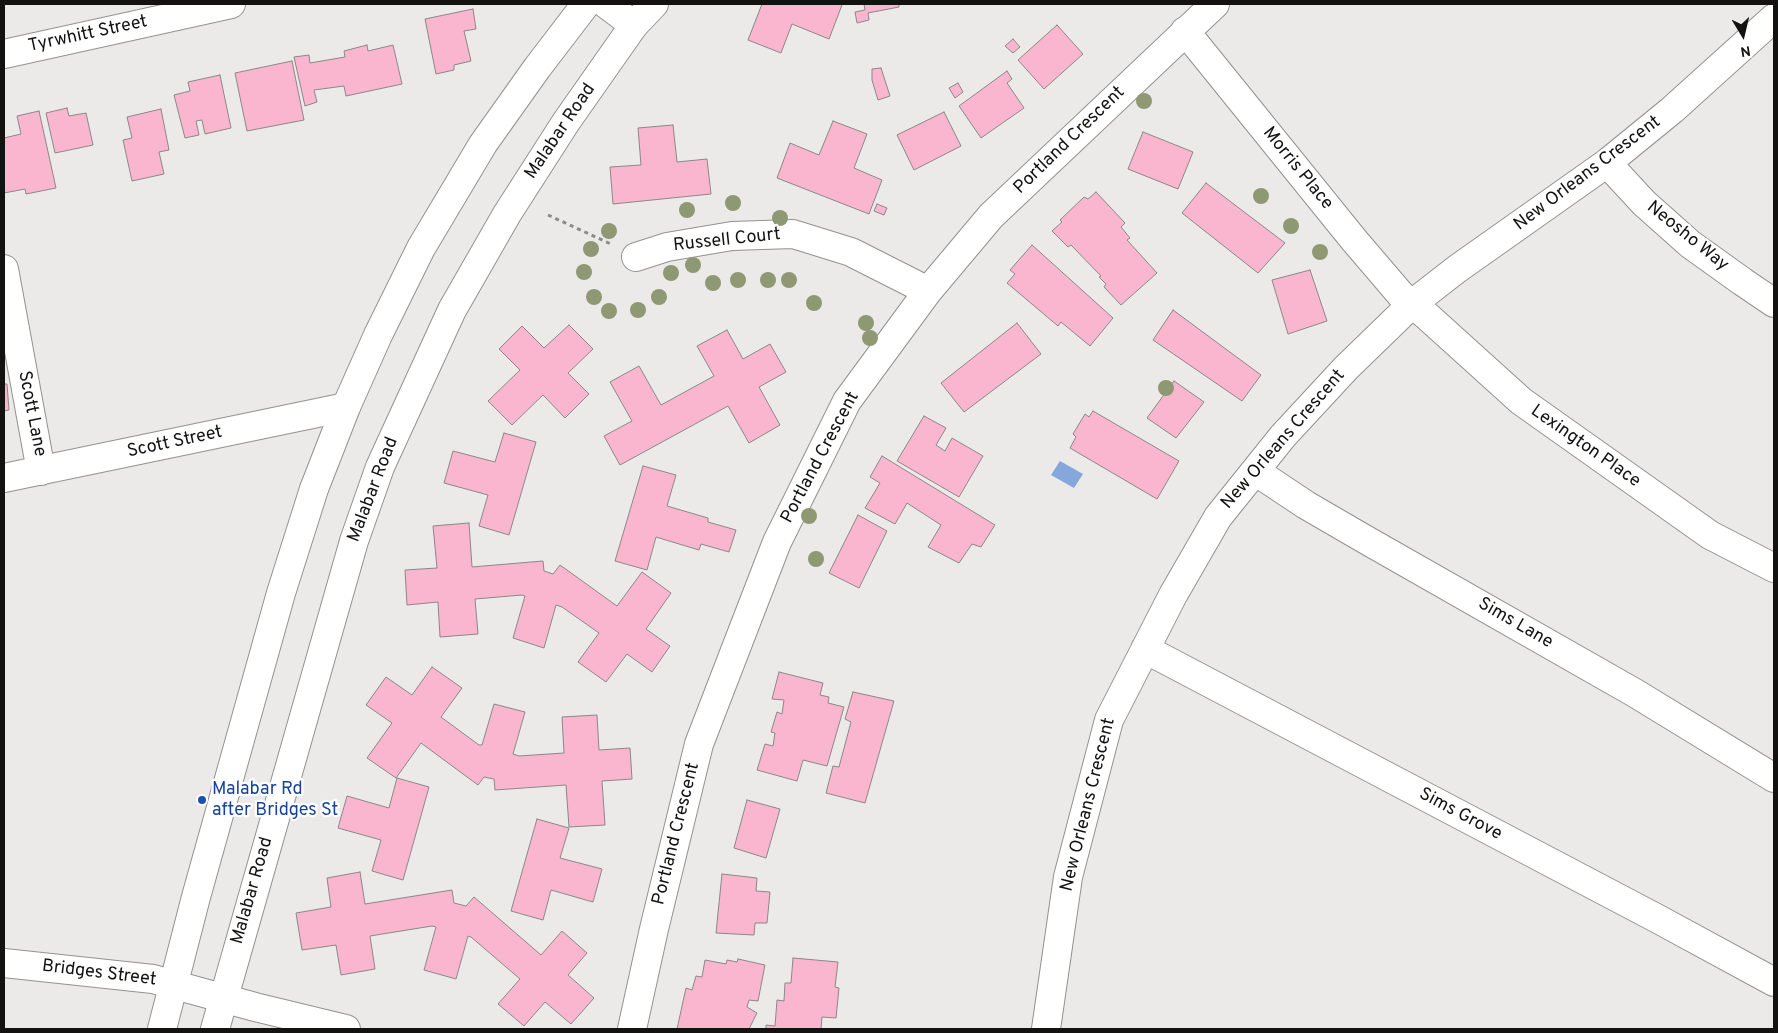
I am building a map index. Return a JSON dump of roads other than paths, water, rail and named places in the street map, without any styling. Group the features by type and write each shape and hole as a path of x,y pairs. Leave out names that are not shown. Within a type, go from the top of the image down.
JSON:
{"street":[{"name":"Tyrwhitt Street","path":"4,54 231,4"},
{"path":"162,1029 281,593 314,489 346,407 378,335 426,240 483,144 537,68 586,4"},
{"path":"606,4 634,25"},
{"name":"Malabar Road","path":"215,1029 351,551 380,466 452,310 507,214 566,122 634,25 654,4"},
{"name":"Portland Crescent","path":"632,1029 699,744 777,542 847,401 928,291 991,216 1215,4"},
{"name":"New Orleans Crescent","path":"1046,1029 1068,877 1109,720 1173,595 1218,517 1283,436 1346,368 1412,304 1457,269 1607,163 1672,110 1774,18"},
{"name":"Morris Place","path":"1185,31 1354,240 1412,304"},
{"name":"Neosho Way","path":"1607,163 1644,203 1690,244 1774,303"},
{"name":"Russell Court","path":"636,257 667,247 732,236 793,234 851,252 928,291"},
{"name":"Scott Lane","path":"4,269 41,471"},
{"name":"Lexington Place","path":"1412,304 1521,401 1710,534 1774,568"},
{"name":"Scott Street","path":"4,478 346,407"},
{"name":"Sims Lane","path":"1255,471 1306,505 1636,693 1774,778"},
{"name":"Sims Grove","path":"1145,649 1774,982"},
{"name":"Bridges Street","path":"4,963 153,978 222,999 346,1029"}],"water":[{"path":"1060,461 1083,474 1074,488 1051,475"}],"place":[{"name":"Malabar Rd after Bridges St","path":"202,800"}]}
